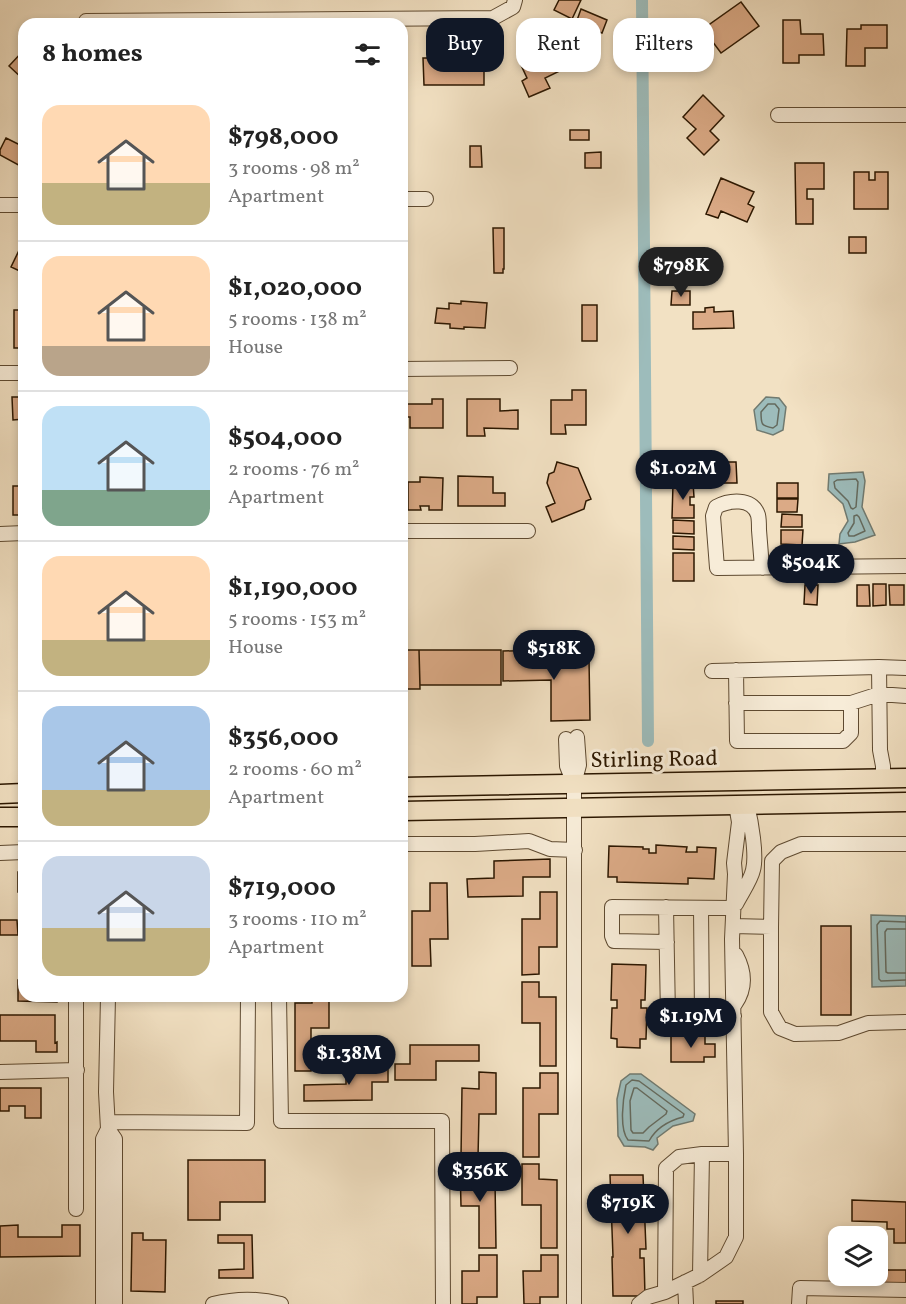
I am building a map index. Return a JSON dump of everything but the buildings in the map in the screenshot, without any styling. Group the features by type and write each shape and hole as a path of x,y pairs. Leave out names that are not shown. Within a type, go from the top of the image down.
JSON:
{"main road":[{"name":"Stirling Road","path":"408,787 906,778"},
{"path":"0,794 18,793"},
{"path":"408,811 906,802"},
{"path":"0,817 18,817"}],"street":[{"path":"408,19 494,18 514,4"},
{"path":"778,115 906,115"},
{"path":"408,199 426,198"},
{"path":"0,205 18,204"},
{"path":"408,369 510,368"},
{"path":"0,373 18,373"},
{"path":"762,568 758,515 753,507 744,502 724,503 717,507 713,516 717,568 762,568 906,566"},
{"path":"408,531 528,531"},
{"path":"0,534 18,533"},
{"path":"879,667 880,750 883,778"},
{"path":"712,671 906,668"},
{"path":"736,670 737,741 843,741 851,733 851,703"},
{"path":"736,703 851,703 879,694 906,696"},
{"path":"571,738 567,766 574,784 575,850 574,1304"},
{"path":"645,1302 700,1275 726,1257 736,1237 732,926 734,863 742,805"},
{"path":"734,903 753,871 752,830 742,805"},
{"path":"408,844 529,841 550,849 575,850"},
{"path":"906,844 801,844 781,852 772,861 771,927 771,1012 780,1028 795,1034 839,1033 868,1023 906,1022"},
{"path":"0,853 18,852"},
{"path":"667,942 614,941 612,907 702,908 734,903"},
{"path":"666,907 668,1016 702,1016 734,1011"},
{"path":"702,908 702,1016"},
{"path":"732,926 771,927"},
{"path":"76,1002 76,1209"},
{"path":"103,1304 115,1139 108,1126 106,1092 108,1002"},
{"path":"108,1126 247,1123 248,1002"},
{"path":"279,1002 281,1121 442,1121 443,1304"},
{"path":"0,1072 77,1070"},
{"path":"700,1275 702,1154"},
{"path":"665,1292 666,1168 679,1157 736,1154"},
{"path":"109,1212 115,1304"},
{"path":"686,1282 686,1304"},
{"path":"799,1304 800,1288 842,1289 873,1297 906,1290"},
{"path":"841,1304 842,1289"},
{"path":"213,1304 230,1299 265,1299 281,1304"}],"water":[{"path":"766,397 779,398 786,407 783,430 773,435 757,430 754,410"},
{"path":"863,472 865,481 862,507 875,535 855,542 839,544 840,534 848,521 843,504 828,490 829,474"},
{"path":"871,915 906,916 906,986 872,987"},
{"path":"630,1074 641,1074 695,1114 693,1121 673,1126 657,1138 658,1144 653,1150 645,1147 624,1146 618,1136 617,1099 621,1081"}],"waterway":[{"path":"642,0 648,741"}]}
